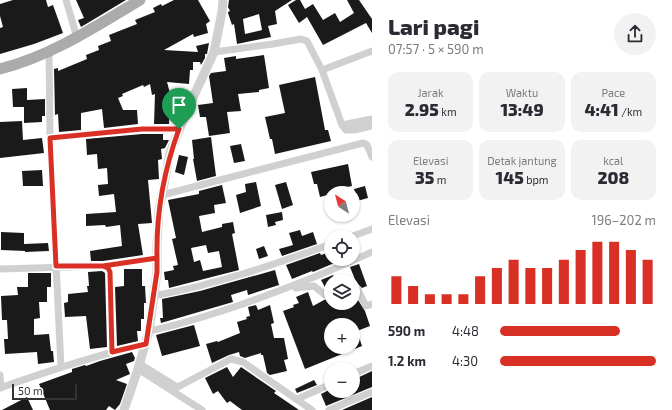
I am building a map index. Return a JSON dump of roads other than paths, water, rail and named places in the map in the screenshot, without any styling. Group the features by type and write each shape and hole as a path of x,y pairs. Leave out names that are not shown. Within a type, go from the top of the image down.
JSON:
{"main road":[{"path":"0,70 17,65 77,38 140,0"}],"street":[{"path":"66,0 77,38"},
{"path":"124,410 139,367 149,331 157,272 158,221 170,153 179,129 214,52 222,2"},
{"path":"214,52 300,39 307,41 322,70 342,125 346,130 354,130 372,126"},
{"path":"49,51 50,138 61,367"},
{"path":"322,70 372,51"},
{"path":"342,125 372,119"},
{"path":"50,138 142,129 179,129"},
{"path":"162,195 363,143 367,145 372,157"},
{"path":"360,233 372,229"},
{"path":"153,296 195,288 263,268 324,246"},
{"path":"149,331 192,321 284,290 372,252"},
{"path":"0,269 56,266 103,266 157,258"},
{"path":"103,266 108,268 110,272 112,352"},
{"path":"284,290 312,286 316,287 324,294"},
{"path":"360,294 366,306 372,304"},
{"path":"0,375 0,388 61,367 146,344"},
{"path":"174,388 234,359 243,362 312,410"},
{"path":"360,371 372,366"},
{"path":"139,367 174,388 192,406 202,410"},
{"path":"297,399 324,387"},
{"path":"329,410 372,392"}]}
